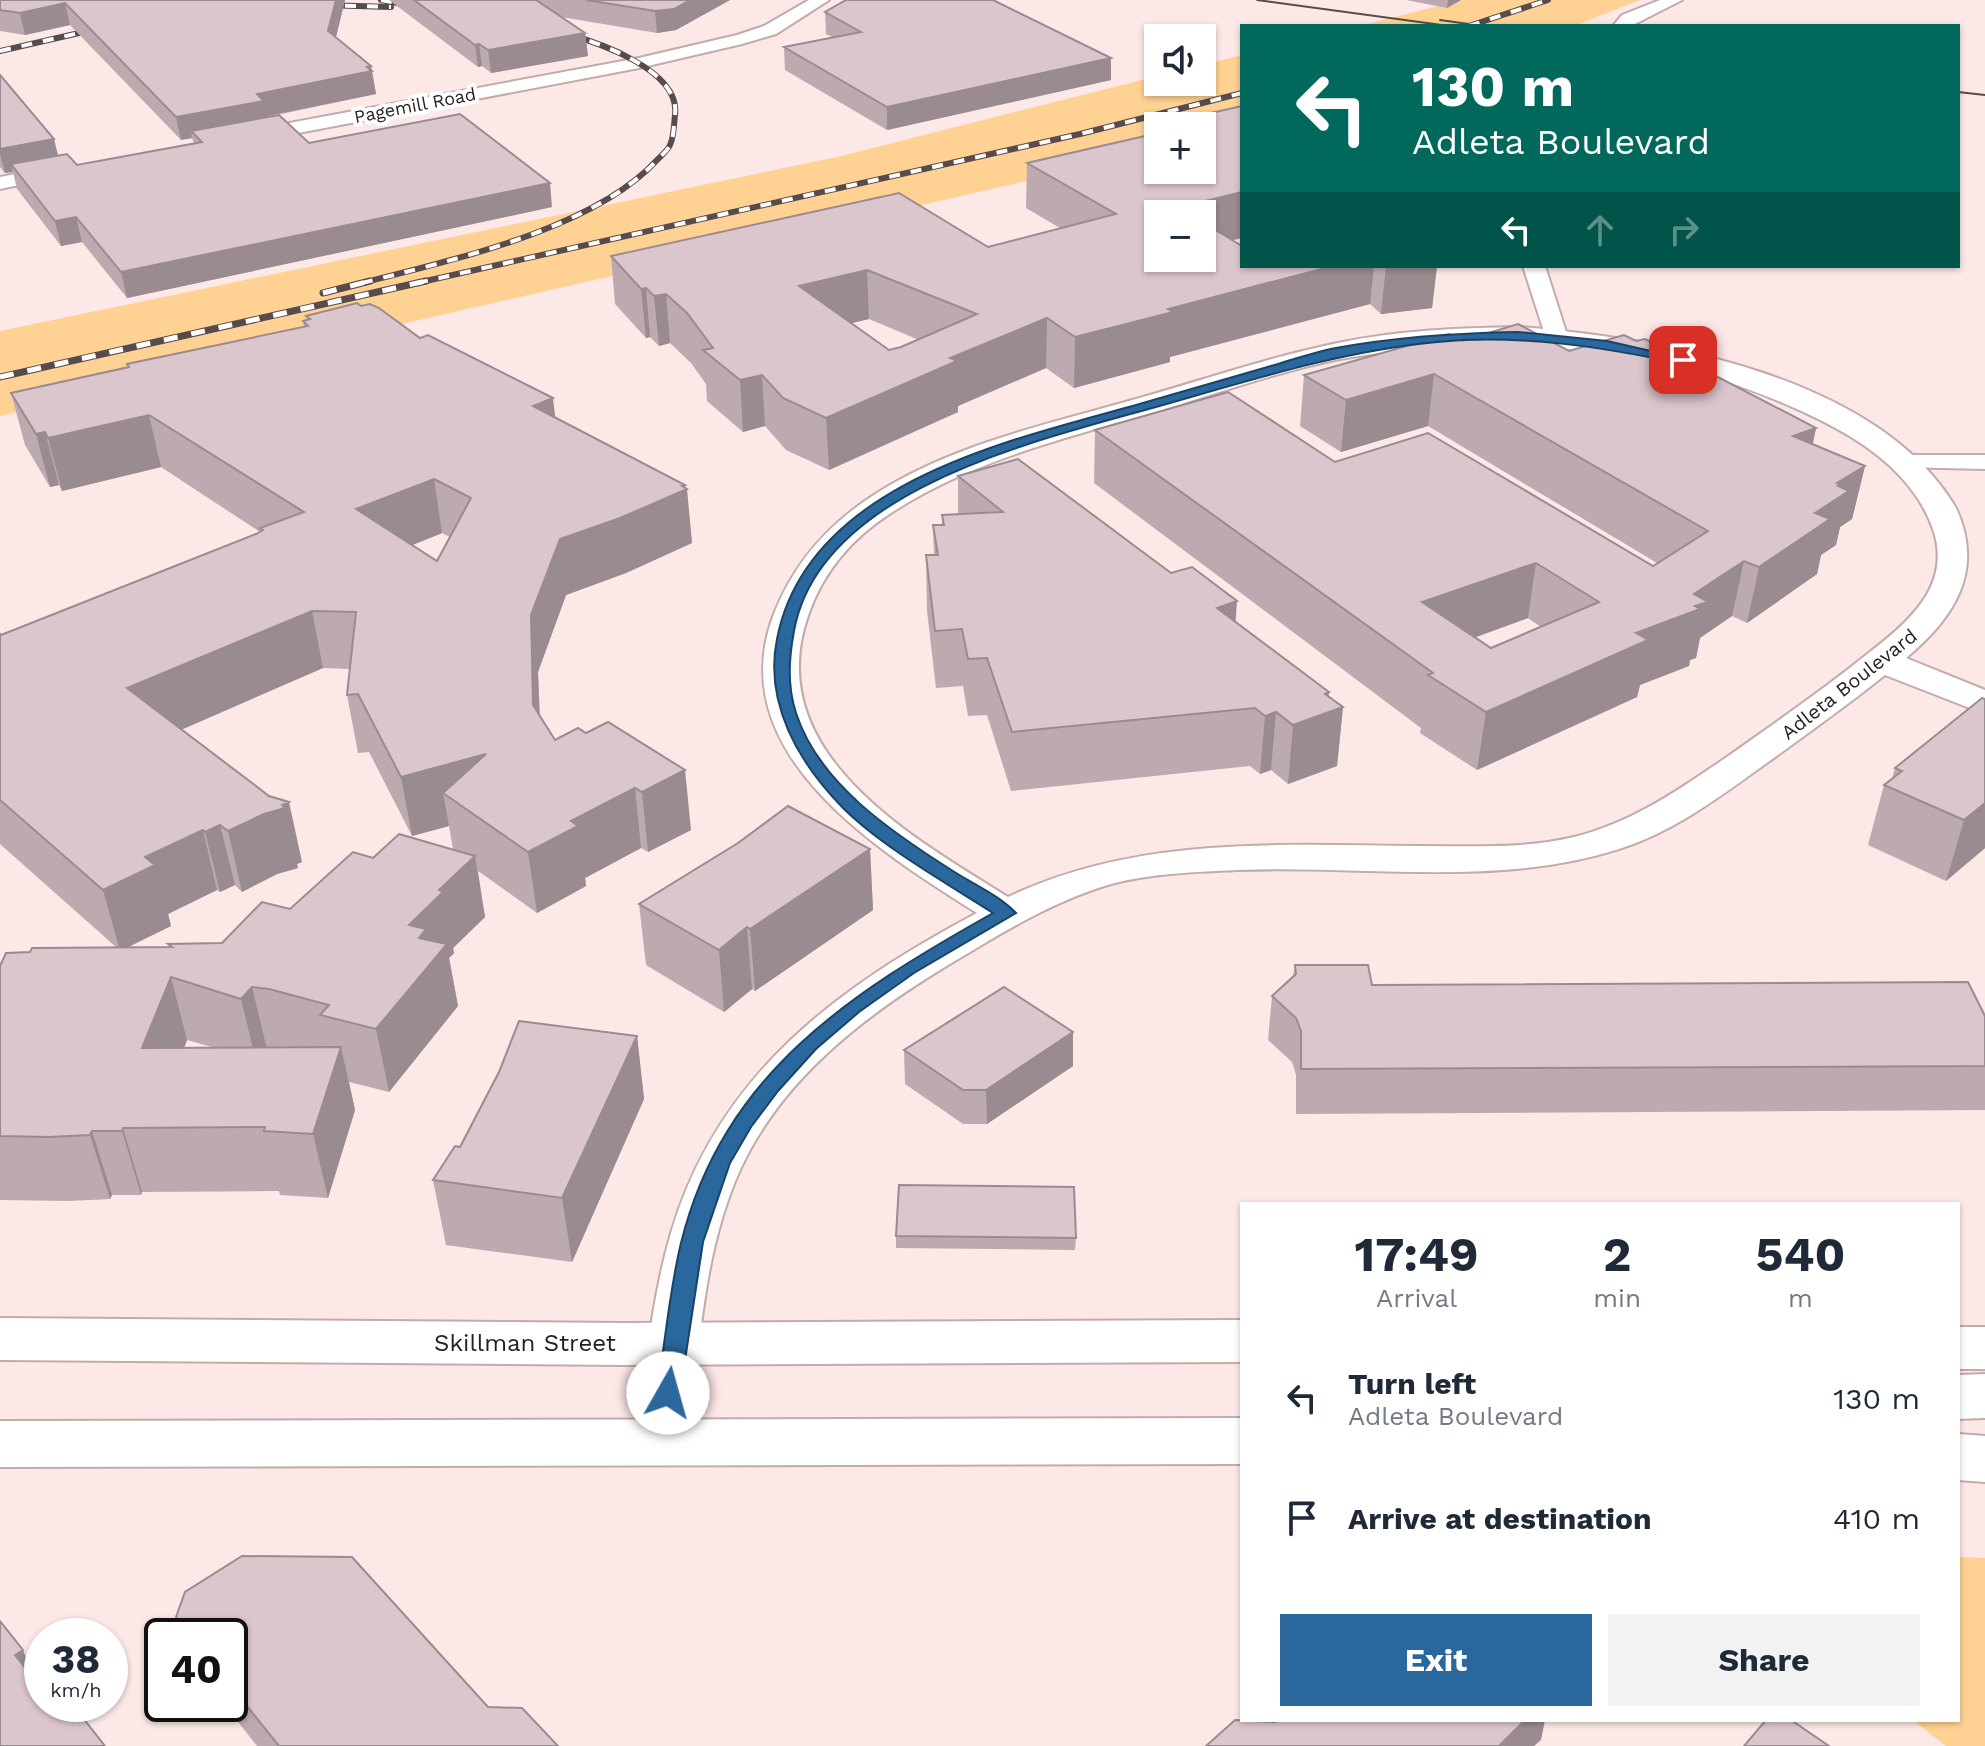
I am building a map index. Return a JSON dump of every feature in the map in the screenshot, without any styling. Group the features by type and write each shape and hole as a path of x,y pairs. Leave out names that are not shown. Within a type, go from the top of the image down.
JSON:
{"main road":[{"name":"Skillman Street","path":"0,1339 675,1344 1240,1341"},
{"path":"1960,1348 1985,1348"},
{"path":"1960,1397 1985,1396"},
{"path":"0,1444 1240,1441"},
{"path":"1960,1457 1985,1459"}],"street":[{"name":"Pagemill Road","path":"234,139 639,63 742,39 770,30 821,0"},
{"path":"1619,24 1674,0"},
{"path":"0,183 72,169"},
{"path":"1535,268 1557,338"},
{"name":"Adleta Boulevard","path":"662,1443 692,1242 720,1163 771,1086 809,1045 852,1008 907,969 1006,913 1068,885 1112,872 1174,862 1241,858 1534,856 1586,847 1643,829 1807,718 1921,629 1944,602 1956,569 1951,531 1931,494 1906,462 1838,417 1785,391 1669,356 1557,338 1439,338 1358,348 1301,361 1061,430 1006,447 933,476 873,510 824,554 809,573 790,610 780,664 788,713 803,744 825,777 851,806 893,839 1006,913"},
{"path":"1906,462 1985,462"},
{"path":"1882,661 1985,703"}],"shaded area":[{"path":"1462,0 1640,0 1579,24 1367,24"},
{"path":"1240,56 1240,131 1216,128 1216,112 1144,112 1144,154 0,416 0,331 837,157 1144,80 1144,96 1216,96 1216,62"},
{"path":"1960,1557 1985,1558 1985,1746 1946,1746 1916,1722 1960,1722"}],"building":[{"path":"0,0 336,0 328,31 371,66 367,67 372,71 257,94 264,101 176,117 65,3 20,13 0,10"},
{"path":"414,0 536,0 585,33 488,50 475,45"},
{"path":"586,0 690,0 674,9 655,11"},
{"path":"846,0 993,0 1111,58 887,107 784,47 861,32 825,12"},
{"path":"0,75 54,139 0,149"},
{"path":"1240,106 1240,192 1210,200 1144,200 1144,272 1216,272 1216,230 1240,245 1240,268 1325,268 1075,337 1047,318 950,358 957,361 826,418 783,398 762,375 740,380 703,350 713,348 687,313 666,294 654,296 646,288 641,289 611,256 899,193 988,247 1116,214 1027,163 1144,136 1144,184 1216,184 1215,112","holes":["867,270 977,314 889,350 799,286"]},
{"path":"460,114 550,183 121,272 76,217 55,221 11,164 67,154 77,165 202,142 191,131 279,115 309,143"},
{"path":"357,303 379,308 420,338 428,335 553,398 533,406 685,485 682,486 687,489 620,518 560,539 531,615 533,705 555,740 578,728 586,733 608,722 685,770 642,792 635,788 571,821 578,826 528,852 443,793 486,754 401,777 358,694 347,695 356,612 312,611 127,688 269,796 289,802 282,805 285,808 228,831 220,825 205,832 203,830 145,857 155,865 103,890 0,800 0,634 256,534 263,530 260,528 304,512 149,415 48,438 45,432 36,434 11,393 129,367 127,364 308,326 303,321 310,319 306,316","holes":["434,479 471,498 437,561 356,509"]},
{"path":"1518,324 1569,351 1624,335 1636,341 1645,339 1816,428 1793,436 1865,466 1837,483 1849,491 1815,513 1830,519 1759,567 1744,561 1694,594 1708,602 1695,606 1700,609 1636,633 1648,640 1486,712 1428,675 1433,673 1095,430 1228,392 1335,462 1428,433 1653,566 1708,531 1434,374 1346,400 1304,375 1449,334 1462,341","holes":["1536,563 1599,602 1491,648 1422,602"]},
{"path":"1018,459 1171,573 1192,567 1237,601 1217,608 1329,692 1325,694 1343,707 1293,725 1276,712 1265,716 1255,708 1012,732 987,658 968,659 962,629 935,631 926,555 938,555 933,525 944,525 942,515 1003,512 958,476"},
{"path":"1982,698 1985,699 1985,803 1964,820 1884,785 1902,771 1895,768"},
{"path":"788,806 870,849 750,929 747,927 719,950 639,904 738,843"},
{"path":"399,834 475,856 439,890 443,892 409,925 426,929 419,938 447,944 376,1029 320,1015 329,1005 269,989 252,987 241,999 171,977 142,1048 341,1047 313,1134 264,1131 265,1127 123,1128 122,1131 92,1131 90,1135 0,1136 0,966 6,953 30,952 32,948 172,947 168,944 222,943 262,902 290,909 353,852 373,858"},
{"path":"1295,965 1368,965 1372,985 1968,982 1985,1016 1985,1066 1301,1069 1301,1031 1296,1018 1272,996 1296,974"},
{"path":"1004,987 1073,1032 986,1090 963,1090 904,1050"},
{"path":"519,1021 637,1036 562,1198 433,1180 455,1146 460,1147 499,1072"},
{"path":"899,1185 1074,1187 1076,1238 896,1236"},
{"path":"242,1556 352,1557 488,1707 522,1708 558,1746 279,1746 248,1707 248,1618 177,1618 185,1592"},
{"path":"0,1621 23,1650 15,1655 24,1666 24,1722 86,1722 105,1746 0,1746"},
{"path":"1235,1720 1523,1722 1499,1746 1206,1746"},
{"path":"1764,1722 1794,1722 1829,1746 1744,1746"}],"tram line":[{"path":"1257,0 1434,24"},
{"path":"1440,20 1469,24"},
{"path":"1960,92 1985,95"}],"railway":[{"path":"381,0 414,6"},
{"path":"1475,24 1548,0"},
{"path":"323,5 391,7"},
{"path":"0,51 101,28"},
{"path":"362,283 479,252 560,223 598,205 631,183 666,151 672,138 675,115 673,99 665,84 634,60 564,33"},
{"path":"417,283 1080,134 1240,94"},
{"path":"323,293 370,281"},
{"path":"0,377 426,281"}],"route":[{"path":"668,1393 692,1242 720,1163 743,1123 771,1086 809,1045 852,1008 907,969 1006,913 882,832 851,806 825,777 803,744 788,713 780,664 790,610 809,573 824,554 873,510 933,476 969,460 1061,430 1335,352 1439,338 1518,336 1607,344 1683,360"}]}
